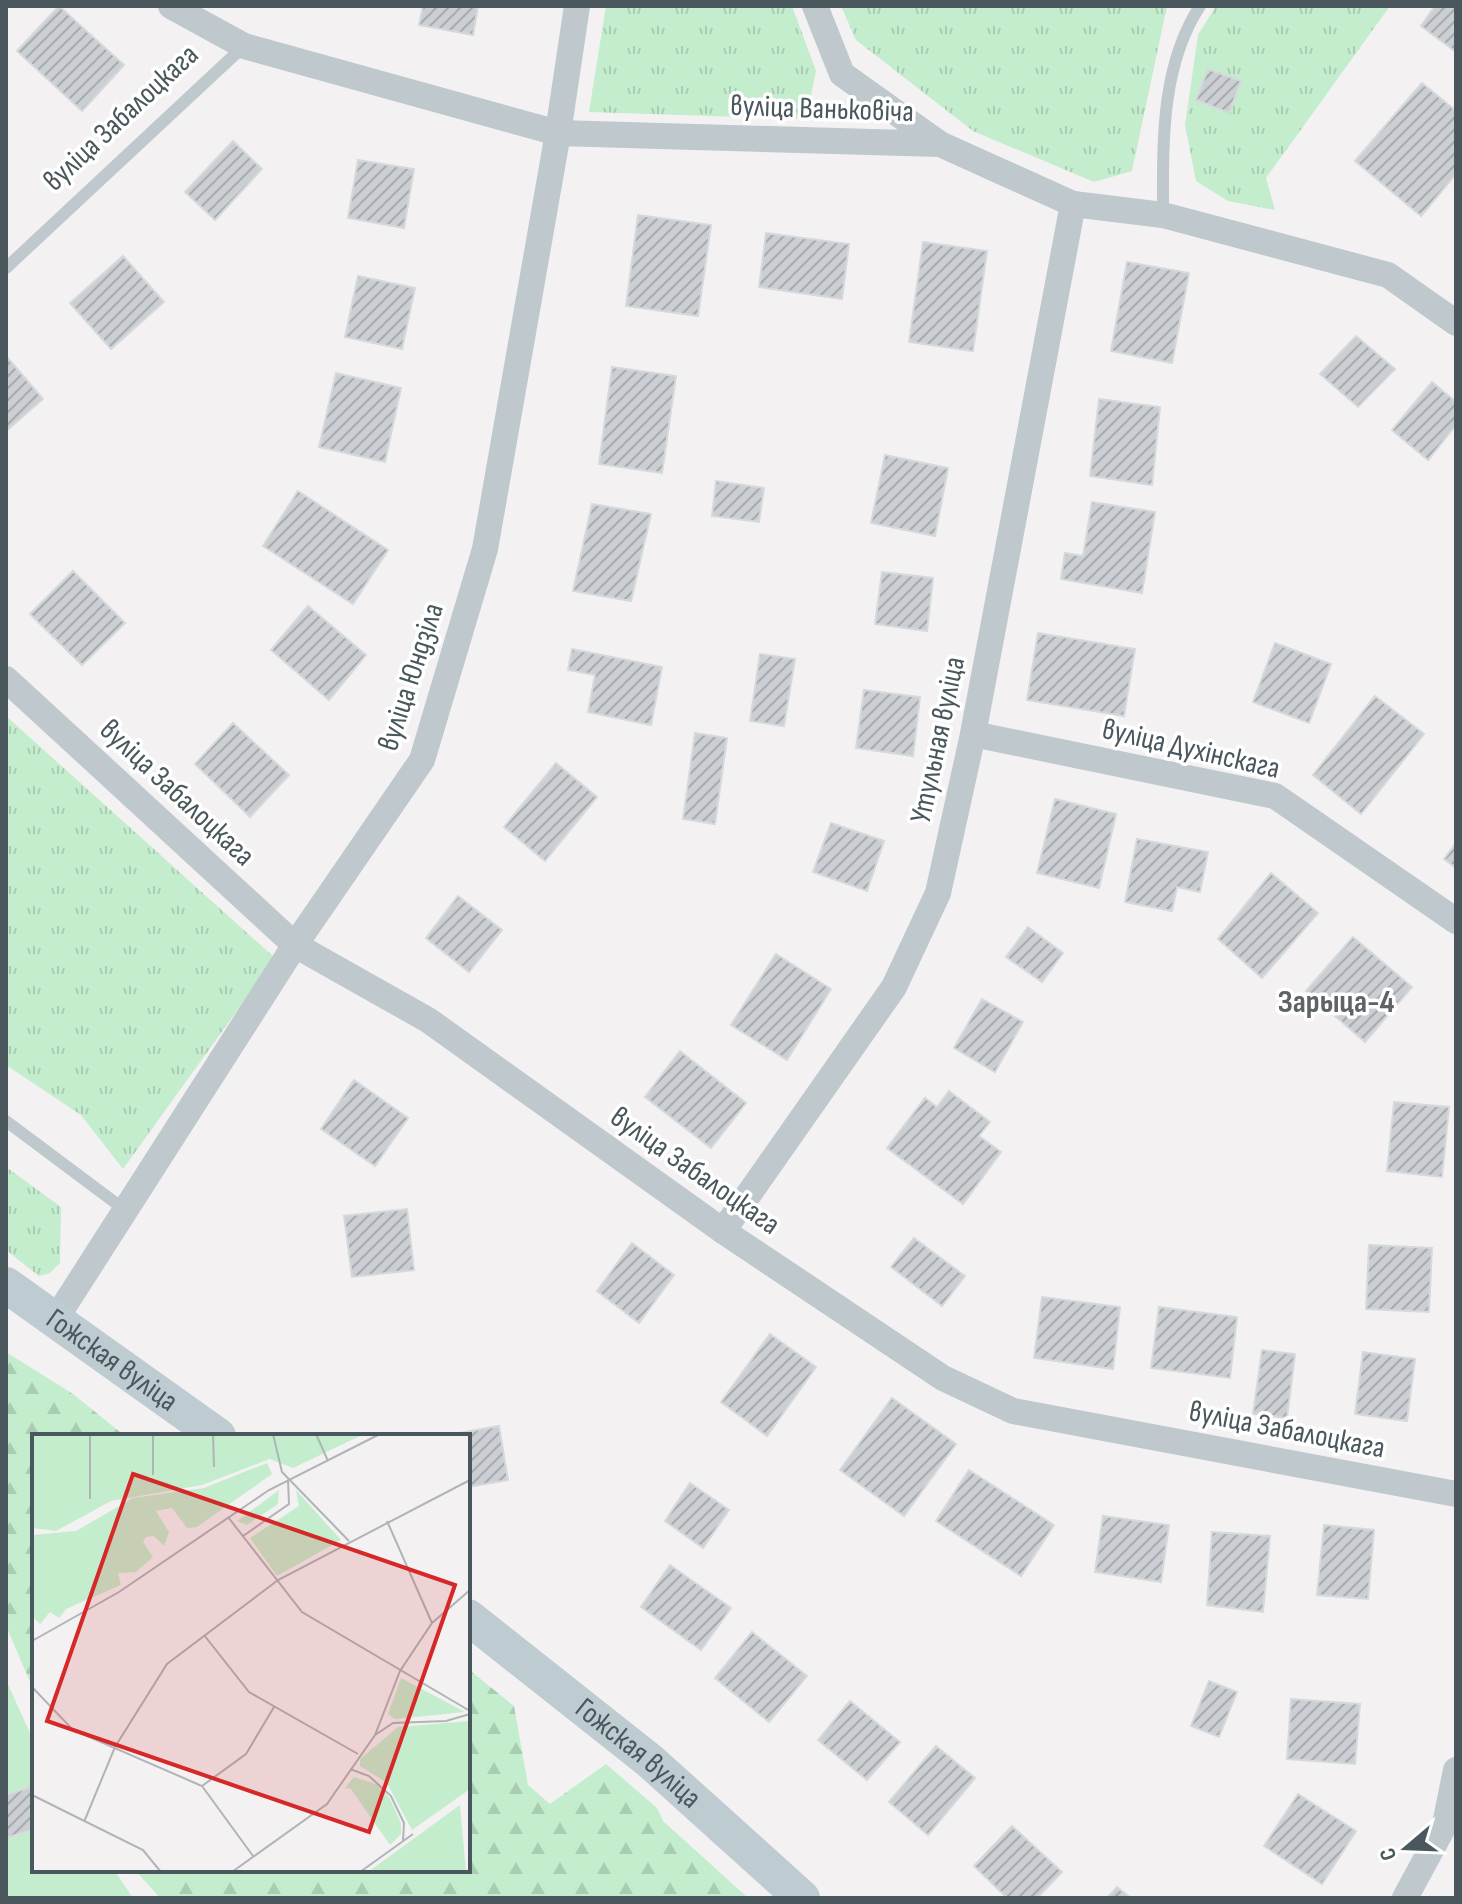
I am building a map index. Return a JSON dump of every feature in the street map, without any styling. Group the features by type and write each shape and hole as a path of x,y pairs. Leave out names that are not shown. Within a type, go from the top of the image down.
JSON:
{"street":[{"name":"вуліца Ваньковіча","path":"171,6 244,46 558,133 940,144 1073,204 1163,215 1388,275 1456,323"},
{"name":"вуліца Юндзіла","path":"55,1320 295,945 422,760 485,549 558,133 577,6"},
{"path":"815,6 842,74 940,144"},
{"name":"Утульная вуліца","path":"723,1231 894,987 938,893 973,734 1073,204"},
{"name":"вуліца Забалоцкага","path":"6,679 295,945 428,1020 723,1231 943,1378 1013,1411 1456,1494"},
{"name":"вуліца Духінскага","path":"973,734 1275,796 1456,921"},
{"name":"Гожская вуліца","path":"6,1285 215,1434"},
{"name":"Гожская вуліца","path":"470,1619 650,1761 802,1898"},
{"path":"1405,1898 1445,1824 1456,1770"}],"lane":[{"path":"1163,215 1166,103 1187,26 1200,6"},
{"name":"вуліца Забалоцкага","path":"6,268 244,46"},
{"path":"6,1121 125,1210"}],"green space":[{"path":"606,6 792,6 816,71 806,119 589,112"},
{"path":"841,6 1167,6 1132,171 1094,182 973,131 856,40"},
{"path":"1216,6 1390,6 1266,178 1275,210 1228,201 1196,181 1185,125 1198,35","holes":["1208,69 1240,81 1196,100"]},
{"path":"6,716 275,958 123,1169 81,1115 6,1065"},
{"path":"6,1167 61,1207 60,1263 50,1273 39,1276 6,1250"},
{"path":"6,1352 73,1394 123,1434 32,1434 32,1686 6,1626"},
{"path":"470,1671 514,1706 528,1785 550,1804 606,1764 657,1808 663,1821 748,1898 160,1898 137,1872 470,1872"},
{"path":"6,1680 32,1738 32,1872 115,1872 133,1898 6,1898"}],"building":[{"path":"59,6 124,65 82,111 17,51"},
{"path":"423,6 478,6 473,35 419,25"},
{"path":"1435,6 1456,6 1456,52 1421,26"},
{"path":"1208,69 1241,81 1229,113 1196,100"},
{"path":"1422,83 1456,111 1456,174 1421,216 1355,161"},
{"path":"233,141 262,169 215,220 185,192"},
{"path":"358,160 414,169 404,228 348,218"},
{"path":"638,215 711,225 698,316 626,306"},
{"path":"766,233 849,244 842,299 759,287"},
{"path":"923,242 987,251 973,351 909,342"},
{"path":"123,256 164,302 111,349 70,303"},
{"path":"1127,262 1189,273 1172,363 1111,351"},
{"path":"358,276 415,288 402,349 345,337"},
{"path":"1356,336 1395,369 1358,407 1320,374"},
{"path":"6,356 43,399 6,431"},
{"path":"612,367 676,376 662,473 599,464"},
{"path":"336,373 401,388 385,462 319,447"},
{"path":"1432,382 1456,402 1456,425 1428,460 1392,430"},
{"path":"1099,399 1160,407 1152,485 1090,476"},
{"path":"885,455 948,468 935,536 871,523"},
{"path":"716,481 764,488 759,522 712,516"},
{"path":"298,491 388,550 353,604 263,546"},
{"path":"1092,502 1155,512 1142,593 1061,579 1065,553 1083,556"},
{"path":"592,504 651,514 631,601 573,591"},
{"path":"73,571 125,623 82,665 30,614"},
{"path":"882,572 933,578 927,631 875,624"},
{"path":"308,606 366,655 329,700 271,650"},
{"path":"1038,633 1135,649 1124,716 1027,700"},
{"path":"1275,643 1331,664 1309,723 1253,702"},
{"path":"572,649 662,667 651,725 588,712 595,675 568,670"},
{"path":"760,654 795,659 784,726 750,721"},
{"path":"864,690 920,697 913,756 856,748"},
{"path":"1375,696 1424,734 1361,814 1313,775"},
{"path":"233,723 289,775 250,817 195,764"},
{"path":"695,733 727,738 715,824 683,819"},
{"path":"556,763 597,797 545,861 504,827"},
{"path":"1055,799 1116,814 1099,888 1037,873"},
{"path":"831,823 884,841 867,891 813,872"},
{"path":"1137,839 1208,852 1200,892 1177,887 1172,911 1125,902"},
{"path":"1456,843 1456,868 1444,859"},
{"path":"1271,873 1318,913 1262,978 1218,939"},
{"path":"458,896 502,930 469,972 426,938"},
{"path":"1028,927 1063,953 1042,982 1006,957"},
{"path":"1353,937 1412,987 1365,1042 1306,991"},
{"path":"776,954 831,989 787,1060 731,1025"},
{"path":"982,999 1023,1022 995,1072 954,1048"},
{"path":"680,1051 746,1103 711,1148 645,1097"},
{"path":"354,1080 408,1118 375,1166 321,1129"},
{"path":"949,1091 990,1122 979,1136 1001,1152 963,1204 887,1148 925,1098 937,1107"},
{"path":"1394,1102 1449,1107 1442,1177 1387,1171"},
{"path":"407,1209 414,1270 352,1277 344,1216"},
{"path":"914,1238 965,1276 942,1306 891,1267"},
{"path":"632,1243 674,1275 639,1323 597,1291"},
{"path":"1369,1245 1432,1248 1429,1312 1366,1309"},
{"path":"1042,1297 1120,1307 1113,1369 1034,1358"},
{"path":"1159,1307 1237,1317 1230,1378 1151,1368"},
{"path":"770,1334 816,1367 767,1436 721,1402"},
{"path":"1262,1350 1295,1354 1287,1418 1253,1414"},
{"path":"1363,1352 1415,1359 1407,1421 1355,1414"},
{"path":"892,1398 956,1444 904,1516 840,1470"},
{"path":"499,1426 508,1480 470,1487 470,1434 454,1434"},
{"path":"969,1470 1054,1525 1021,1576 936,1521"},
{"path":"690,1483 729,1510 703,1548 665,1521"},
{"path":"1103,1516 1169,1525 1161,1582 1095,1572"},
{"path":"1324,1525 1374,1530 1368,1599 1317,1595"},
{"path":"1212,1532 1270,1536 1263,1612 1207,1605"},
{"path":"670,1565 731,1608 701,1650 641,1607"},
{"path":"752,1632 807,1676 769,1722 715,1678"},
{"path":"1209,1681 1237,1692 1219,1737 1191,1726"},
{"path":"1291,1699 1360,1704 1355,1764 1287,1759"},
{"path":"850,1701 900,1742 867,1780 818,1740"},
{"path":"936,1746 975,1778 928,1835 889,1802"},
{"path":"31,1787 32,1830 6,1838 6,1795"},
{"path":"1298,1794 1356,1831 1322,1884 1264,1846"},
{"path":"1012,1826 1062,1872 1037,1898 1007,1898 974,1866"},
{"path":"1117,1887 1131,1898 1107,1898"}],"district":[{"name":"Зарыца-4","path":"1336,1002"}]}
